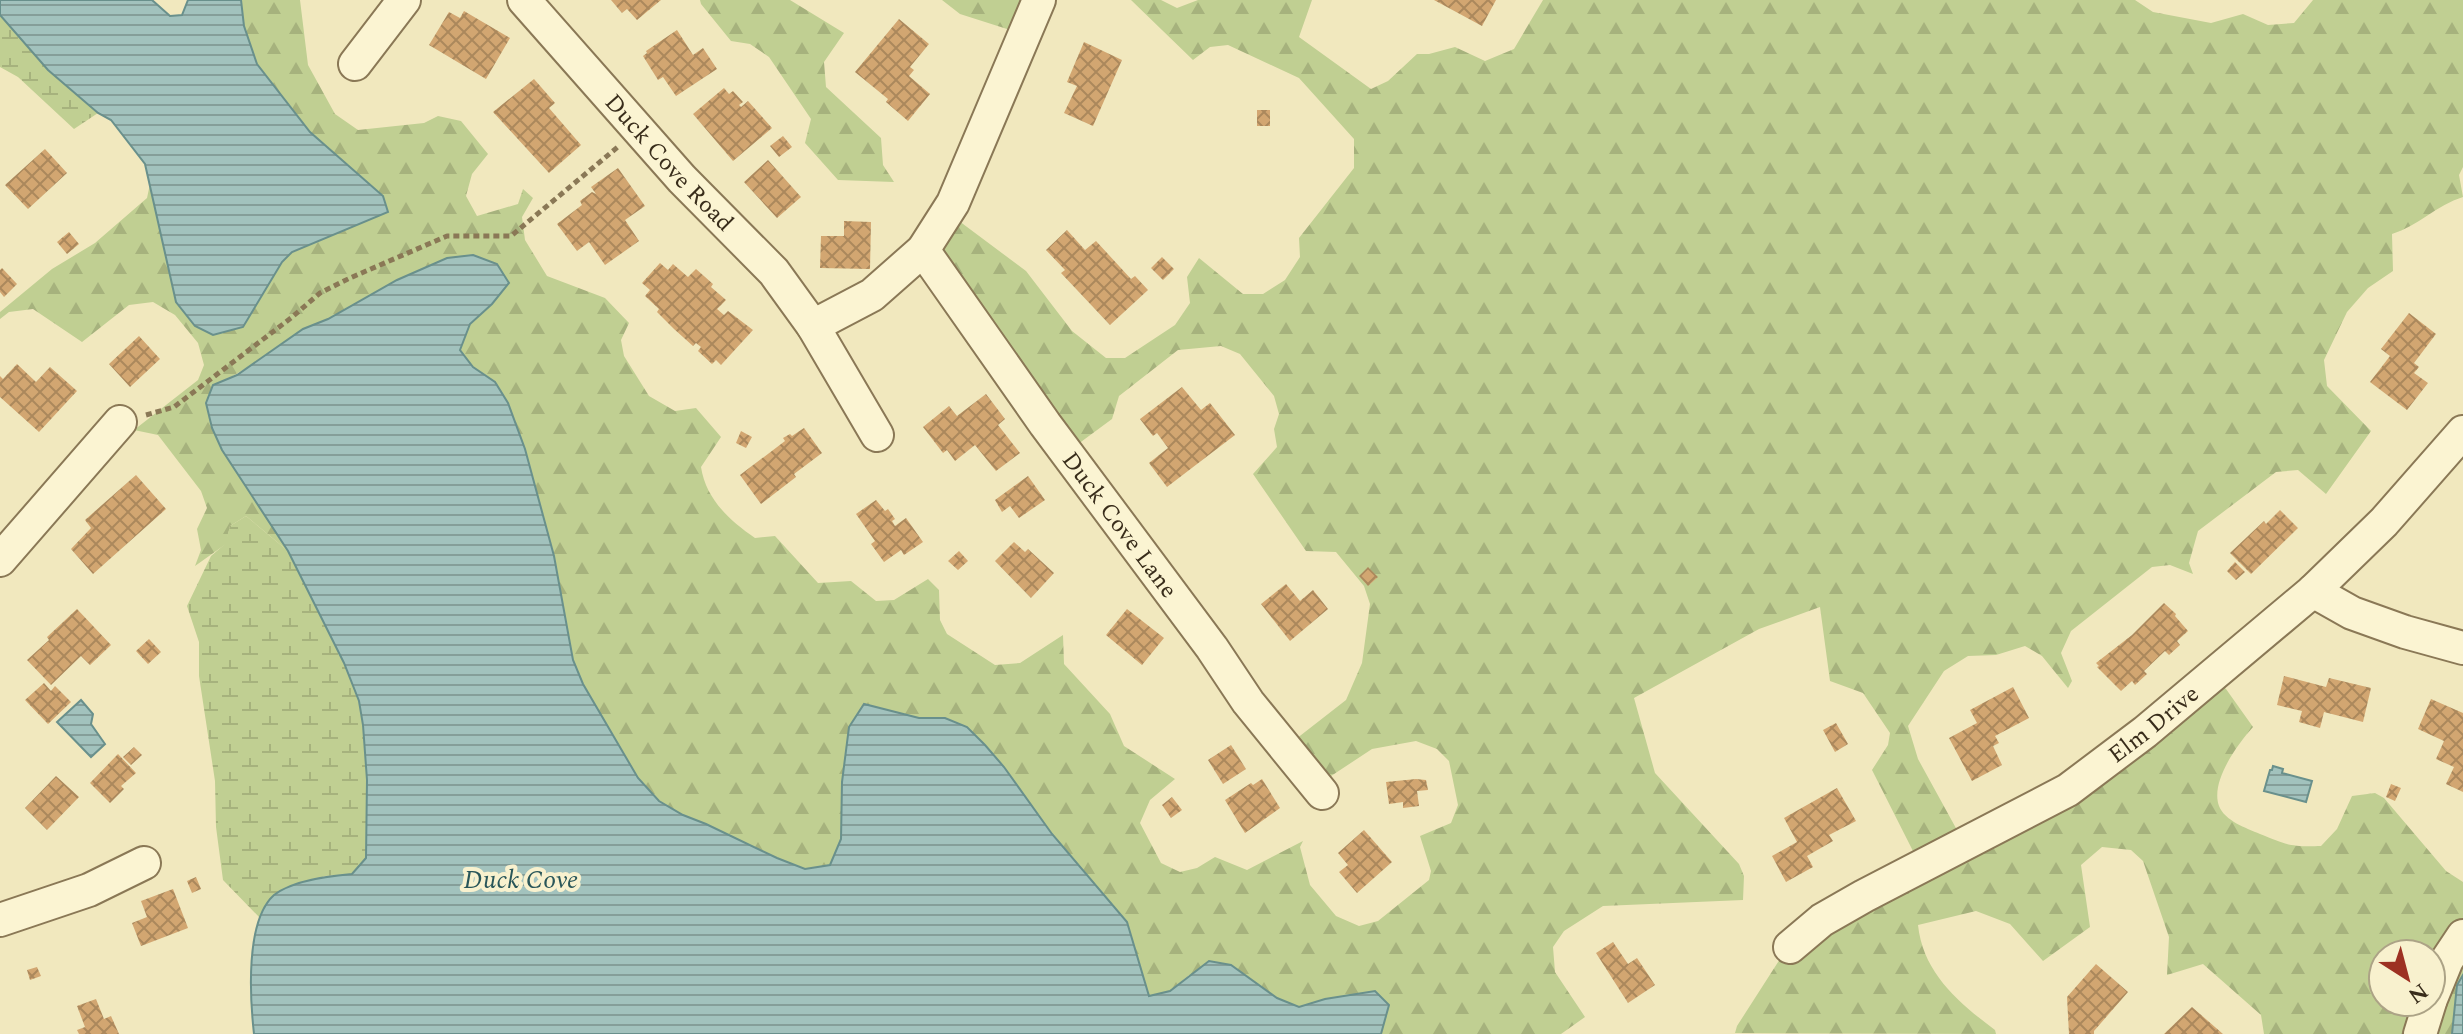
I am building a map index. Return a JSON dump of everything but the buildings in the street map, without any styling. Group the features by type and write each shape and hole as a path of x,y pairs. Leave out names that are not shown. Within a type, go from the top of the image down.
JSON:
{"street":[{"path":"355,64 404,0"},
{"name":"Duck Cove Road","path":"524,0 682,179 774,272 813,326 877,435"},
{"path":"813,326 872,295 923,250 953,203 1039,0"},
{"name":"Duck Cove Lane","path":"923,250 1248,702 1322,793"},
{"path":"0,560 120,422"},
{"name":"Elm Drive","path":"1790,947 1822,920 1864,896 2068,790 2145,732 2313,591 2384,522 2463,432"},
{"path":"2313,591 2352,613 2463,648"},
{"path":"0,920 89,890 144,863"},
{"path":"2447,960 2463,936"}],"path":[{"path":"120,422 174,407 320,293 350,278 447,236 511,236 638,130"}],"green space":[{"path":"241,0 300,0 308,65 335,114 358,130 424,123 438,116 461,121 488,154 472,174 466,196 477,216 518,204 523,189 533,198 522,217 525,240 547,276 605,298 629,323 621,340 624,356 649,396 675,411 696,408 721,437 701,467 713,499 736,524 755,538 775,536 818,583 851,581 876,601 894,600 928,579 939,590 940,620 947,634 995,665 1020,663 1063,635 1064,664 1110,714 1124,746 1175,779 1150,800 1140,823 1161,863 1180,872 1197,868 1215,857 1247,870 1303,841 1300,847 1310,885 1336,916 1359,926 1378,921 1429,880 1431,871 1420,836 1451,823 1458,805 1449,761 1437,749 1416,741 1372,749 1325,780 1287,746 1346,700 1362,663 1370,604 1364,586 1336,552 1306,551 1253,474 1277,447 1274,429 1279,414 1274,396 1240,354 1221,346 1178,350 1119,396 1112,419 1070,450 928,255 955,218 1026,271 1072,331 1106,358 1125,358 1175,325 1190,303 1187,277 1199,258 1243,294 1263,294 1285,280 1300,257 1299,238 1354,168 1354,139 1299,78 1228,45 1210,47 1193,60 1131,0 1161,0 1177,8 1198,0 1312,0 1299,37 1371,89 1388,81 1417,54 1455,47 1485,61 1514,49 1543,0 2135,0 2153,12 2211,23 2243,14 2268,25 2294,23 2313,0 2463,0 2463,167 2459,175 2463,197 2392,234 2393,271 2368,288 2347,312 2324,360 2327,386 2371,431 2326,494 2298,470 2276,472 2198,531 2189,563 2193,574 2170,565 2152,567 2071,631 2061,653 2072,681 2068,688 2042,656 2025,646 1996,655 1968,656 1944,671 1908,726 1918,759 1957,830 2060,784 2209,674 2226,689 2253,727 2233,753 2218,786 2219,806 2226,816 2283,843 2321,846 2337,829 2352,796 2375,793 2384,798 2446,871 2463,882 2463,975 2457,985 2452,1034 2264,1034 2261,1015 2203,964 2167,975 2169,937 2143,861 2131,850 2102,847 2081,865 2090,927 2043,961 2010,924 1976,911 1918,925 1921,942 1935,972 1956,998 1996,1034 1735,1033 1796,934 1915,855 1872,770 1888,745 1890,733 1863,693 1830,681 1820,607 1759,629 1634,698 1655,773 1739,864 1744,876 1743,900 1603,906 1564,931 1553,947 1555,972 1585,1017 1561,1034 1381,1034 1381,1030 1325,999 1299,1007 1253,983 1189,975 1170,991 1149,996 1126,922 1052,834 985,745 967,727 945,718 919,718 863,705 849,727 842,782 841,839 830,865 805,869 777,858 659,801 638,778 583,684 573,660 554,556 525,449 508,403 495,382 473,367 459,350 470,324 492,304 328,319 213,385 212,428 222,450 288,551 246,516 230,526 226,544 195,566 201,550 197,529 207,508 201,491 158,435 134,430 198,380 204,365 198,343 175,315 153,302 129,305 82,342 33,309 9,312 0,319 0,312 52,269 95,243 147,198 150,184 176,302 282,262 292,252 387,212 383,196 310,132 257,64 244,26"},
{"path":"700,0 790,0 844,33 824,62 826,87 881,138 883,165 894,182 838,180 805,143 811,119 769,57 750,44 731,41"},
{"path":"942,0 1042,0 1026,35 960,14"},
{"path":"0,15 48,70 98,113 74,129 18,77 0,67"},
{"path":"246,516 288,551 344,663 359,701 367,780 366,858 352,874 325,876 275,895 259,917 223,880 216,827 215,781 199,676 199,642 187,606 211,556 225,544 230,526"}],"water":[{"path":"0,0 152,0 170,16 182,15 188,0 241,0 244,26 257,64 310,132 383,196 388,212 292,252 282,262 243,327 213,335 195,326 176,302 145,164 111,120 98,113 48,70 0,15"},
{"name":"Duck Cove","path":"473,255 497,264 509,283 470,324 460,350 473,367 495,382 508,403 525,449 554,556 573,660 583,684 638,778 659,801 683,815 805,869 830,865 841,839 842,782 849,727 864,704 919,718 945,718 967,727 985,745 1052,834 1127,922 1149,996 1170,991 1209,961 1231,965 1277,998 1299,1007 1325,999 1375,991 1389,1005 1381,1034 254,1034 252,961 258,923 265,907 274,895 301,882 352,874 366,858 367,780 363,725 359,701 344,663 288,551 222,450 206,403 213,385 237,375 303,329 447,258"},
{"path":"81,700 93,714 91,724 105,744 91,757 57,722"},
{"path":"2273,766 2283,769 2282,773 2312,781 2306,802 2264,791"},
{"path":"2463,975 2463,1034 2452,1034 2457,985"}]}
